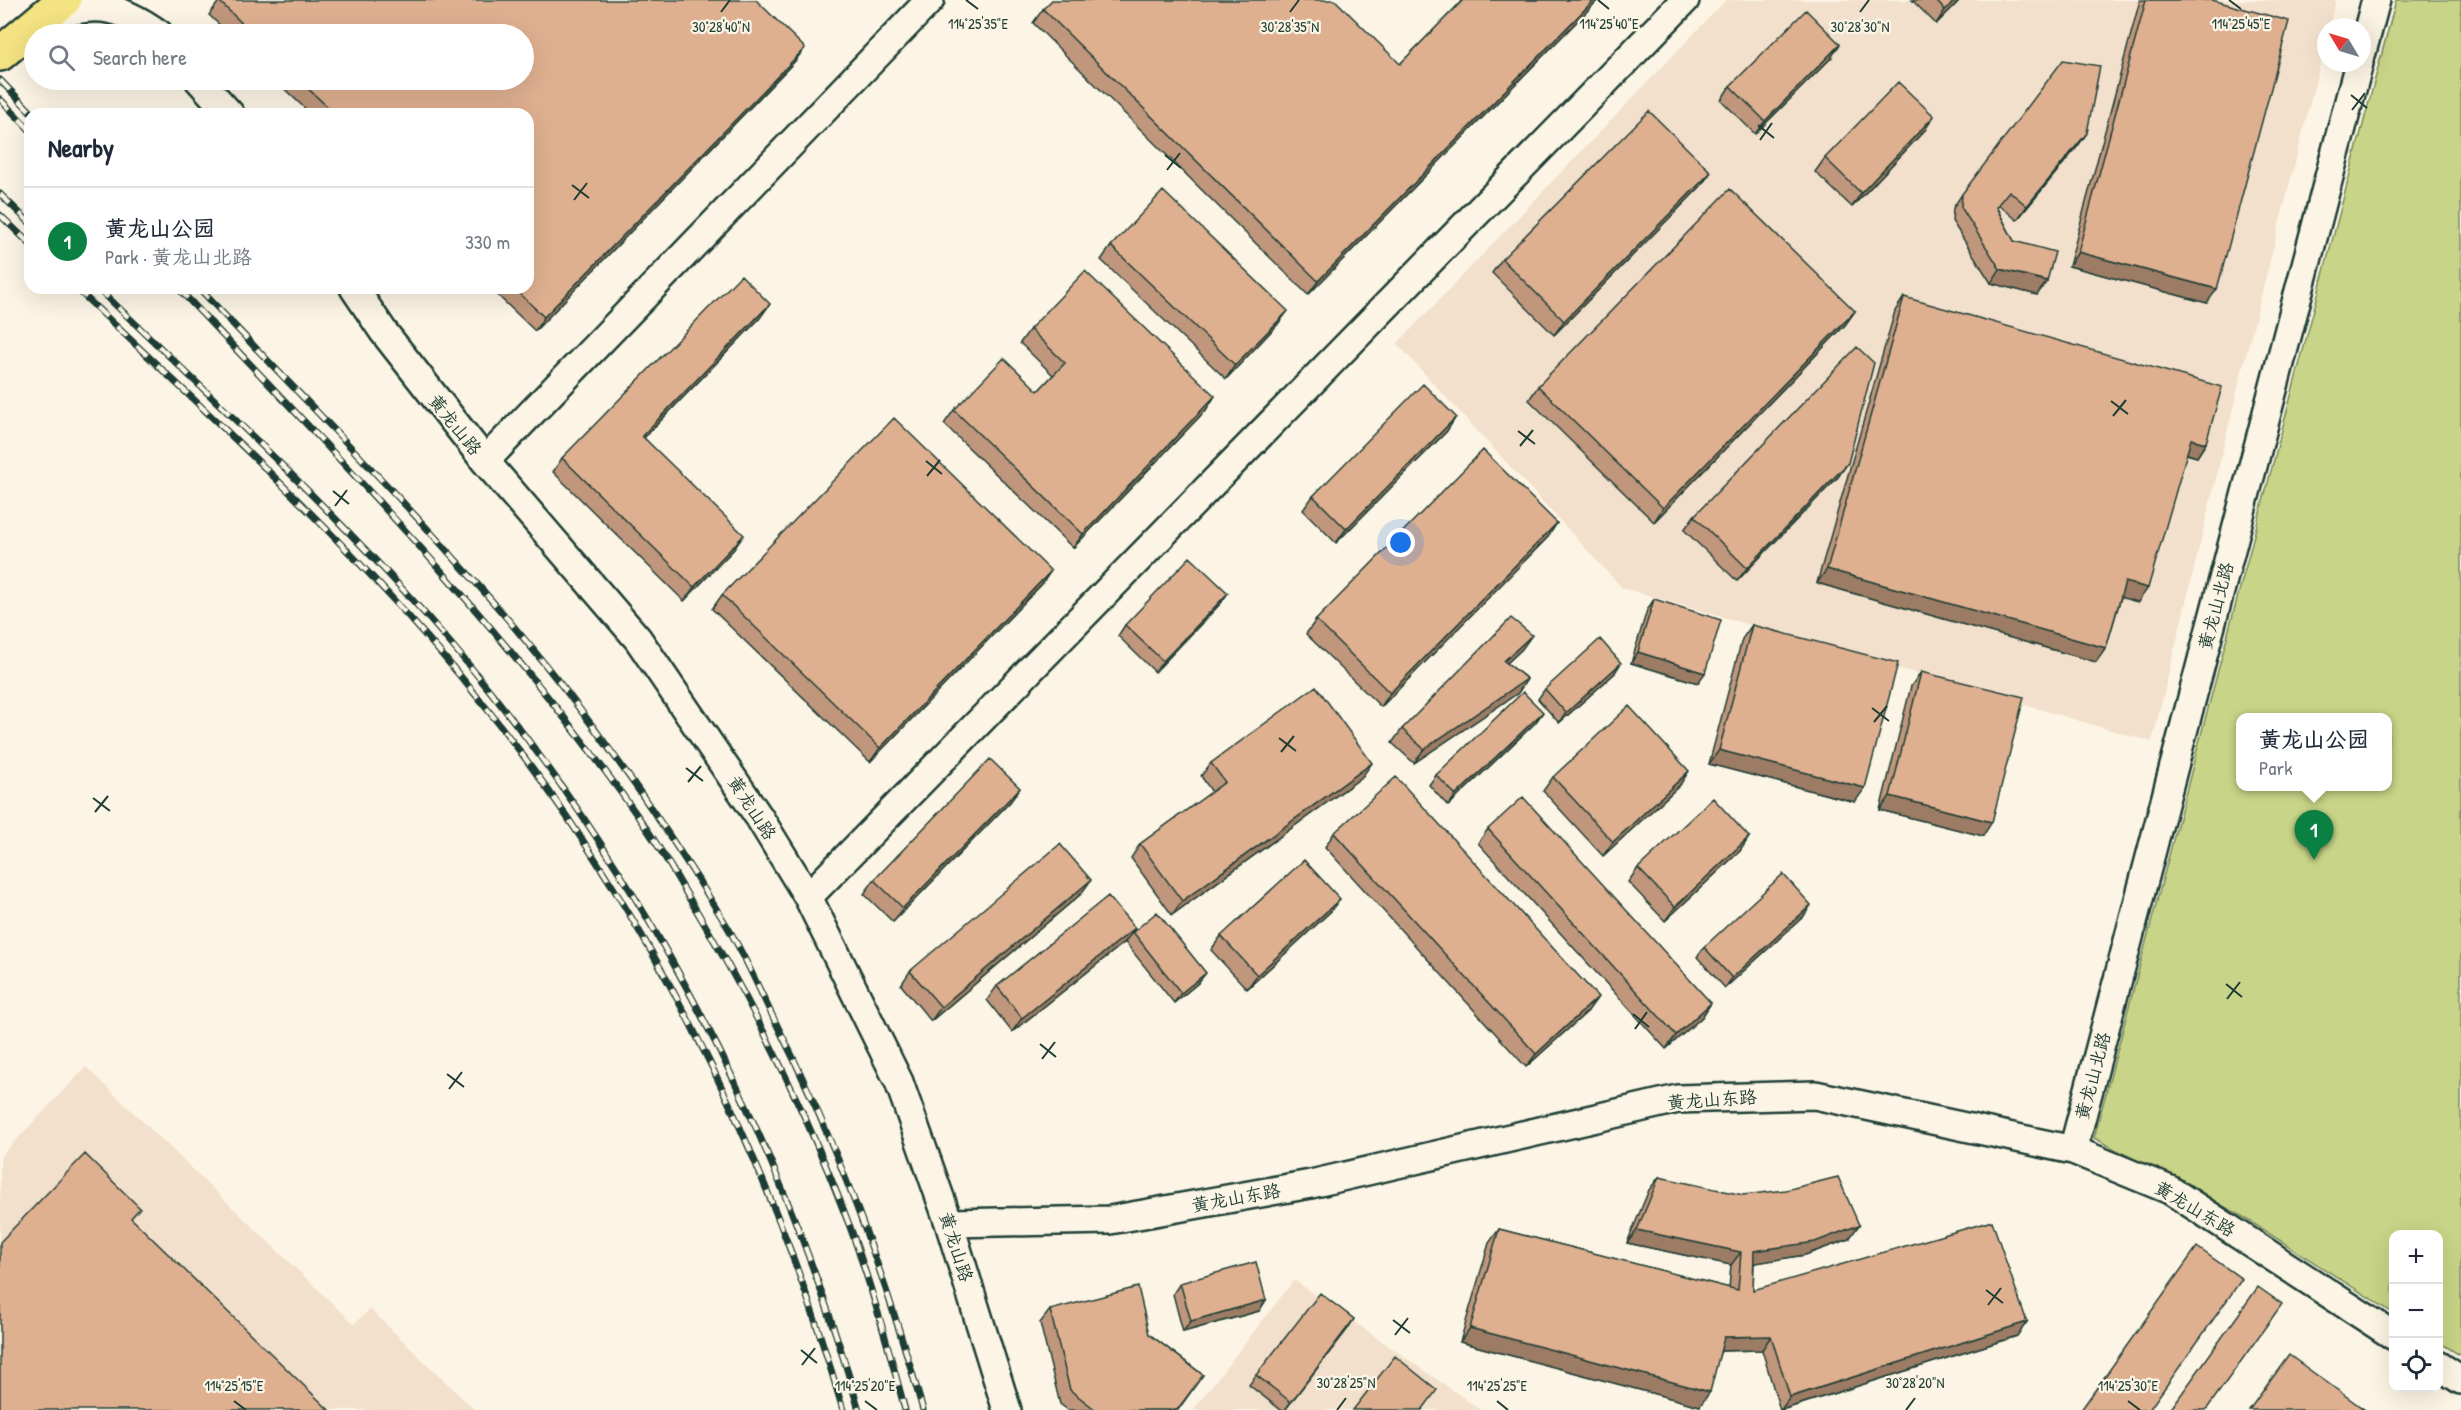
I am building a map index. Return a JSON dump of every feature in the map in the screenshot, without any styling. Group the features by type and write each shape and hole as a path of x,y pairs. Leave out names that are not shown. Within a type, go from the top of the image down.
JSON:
{"main road":[{"path":"34,24 64,0"},
{"path":"0,54 24,33"}],"street":[{"path":"143,0 154,24"},
{"path":"485,461 930,0"},
{"path":"807,897 1685,0"},
{"path":"2371,19 2376,0"},
{"path":"37,21 75,8 114,9 140,24"},
{"name":"黄龙山北路","path":"2073,1150 2357,72"},
{"path":"208,90 225,108"},
{"name":"黄龙山路","path":"358,294 389,339 485,461 638,639 753,807 807,897 899,1082 949,1223 1007,1410"},
{"name":"黄龙山东路","path":"949,1223 1110,1220 1311,1184 1677,1099 1815,1095 2073,1150 2170,1190 2389,1333"},
{"path":"2443,1368 2461,1380"}],"shaded area":[{"path":"1726,0 2336,0 2331,18 2317,18 2318,72 2243,367 2152,742 1622,588 1397,344"},
{"path":"86,1067 354,1324 370,1309 475,1410 0,1410 0,1157"},
{"path":"1294,1280 1481,1410 1193,1410"}],"green space":[{"path":"2396,0 2461,0 2461,1356 2443,1345 2443,1230 2389,1230 2389,1310 2240,1215 2094,1138"}],"building":[{"path":"756,0 805,48 544,317 520,294 534,294 534,108 329,108 310,90 534,90 534,24 243,24 219,1"},
{"path":"1052,0 1335,0 1400,64 1463,0 1594,0 1318,281 1043,9"},
{"path":"1935,0 1956,0 1945,10"},
{"path":"2146,0 2212,0 2289,21 2217,289 2078,252"},
{"path":"1806,10 1840,44 1765,121 1730,86"},
{"path":"2063,60 2100,66 2087,133 2027,206 2009,191 1996,207 2014,241 2055,252 2047,281 2000,269 1961,207 1962,194"},
{"path":"1898,82 1934,116 1861,193 1825,158"},
{"path":"1649,111 1711,172 1564,321 1502,259"},
{"path":"1730,189 1855,311 1663,508 1538,386"},
{"path":"1163,191 1288,311 1235,365 1111,246"},
{"path":"1085,271 1215,396 1083,534 954,410 1004,358 1038,391 1065,363 1030,329"},
{"path":"741,275 770,304 642,436 744,535 694,587 562,458"},
{"path":"1904,297 2222,387 2206,443 2191,439 2148,588 2125,582 2106,648 1827,569"},
{"path":"1857,347 1874,363 1848,463 1747,568 1694,516"},
{"path":"1423,384 1456,417 1346,529 1313,496"},
{"path":"894,418 1051,571 880,748 722,595"},
{"path":"1483,450 1557,523 1390,693 1316,620"},
{"path":"1190,557 1228,593 1163,661 1125,625"},
{"path":"1654,599 1721,620 1705,673 1638,652"},
{"path":"1511,618 1532,635 1504,661 1527,679 1424,749 1402,729"},
{"path":"1752,625 1898,663 1865,788 1719,750"},
{"path":"1600,639 1621,663 1566,713 1545,689"},
{"path":"1921,672 2024,697 1992,822 1890,796"},
{"path":"1316,686 1372,763 1182,901 1140,844 1225,782 1211,763"},
{"path":"1523,692 1543,712 1456,795 1436,775"},
{"path":"1629,706 1689,771 1613,842 1553,777"},
{"path":"990,759 1020,788 903,908 874,880"},
{"path":"1396,777 1598,997 1536,1054 1334,833"},
{"path":"1523,797 1711,1003 1676,1035 1488,829"},
{"path":"1713,798 1749,837 1675,907 1638,868"},
{"path":"1060,844 1091,880 941,1007 910,971"},
{"path":"1304,860 1340,899 1257,975 1221,936"},
{"path":"1783,874 1811,905 1732,978 1704,947"},
{"path":"1108,896 1135,928 1022,1018 997,986"},
{"path":"1157,912 1206,973 1181,993 1133,932"},
{"path":"85,1154 140,1208 131,1218 329,1410 0,1410 0,1242"},
{"path":"1659,1177 1743,1195 1786,1190 1838,1177 1859,1225 1815,1242 1754,1251 1753,1290 1992,1221 2027,1322 1790,1397 1771,1336 1724,1337 1710,1392 1470,1328 1499,1229 1738,1290 1741,1252 1637,1230"},
{"path":"2197,1247 2242,1279 2149,1410 2081,1410"},
{"path":"1256,1262 1266,1300 1191,1321 1180,1283"},
{"path":"1138,1287 1149,1334 1203,1375 1177,1410 1096,1410 1070,1390 1050,1310"},
{"path":"2258,1287 2282,1304 2206,1410 2170,1410"},
{"path":"1320,1293 1354,1319 1291,1402 1256,1375"},
{"path":"2289,1355 2365,1410 2249,1410"},
{"path":"1395,1356 1437,1390 1422,1410 1353,1410"}],"railway":[{"path":"0,80 27,108"},
{"path":"0,99 24,124"},
{"path":"0,194 24,217"},
{"path":"0,215 24,238"},
{"path":"82,294 274,477 417,625 526,759 585,844 640,933 690,1024 735,1117 776,1213 812,1311 843,1410"},
{"path":"104,294 265,448 387,572 499,703 567,795 630,890 687,988 739,1090 784,1194 825,1301 859,1410"},
{"path":"184,294 362,484 481,617 539,685 594,756 658,846 737,981 798,1102 834,1185 866,1272 905,1410"},
{"path":"205,294 392,491 505,616 594,728 676,846 727,926 817,1109 875,1256 923,1410"}],"place":[{"name":"黄龙山公园","path":"2314,860"}]}
